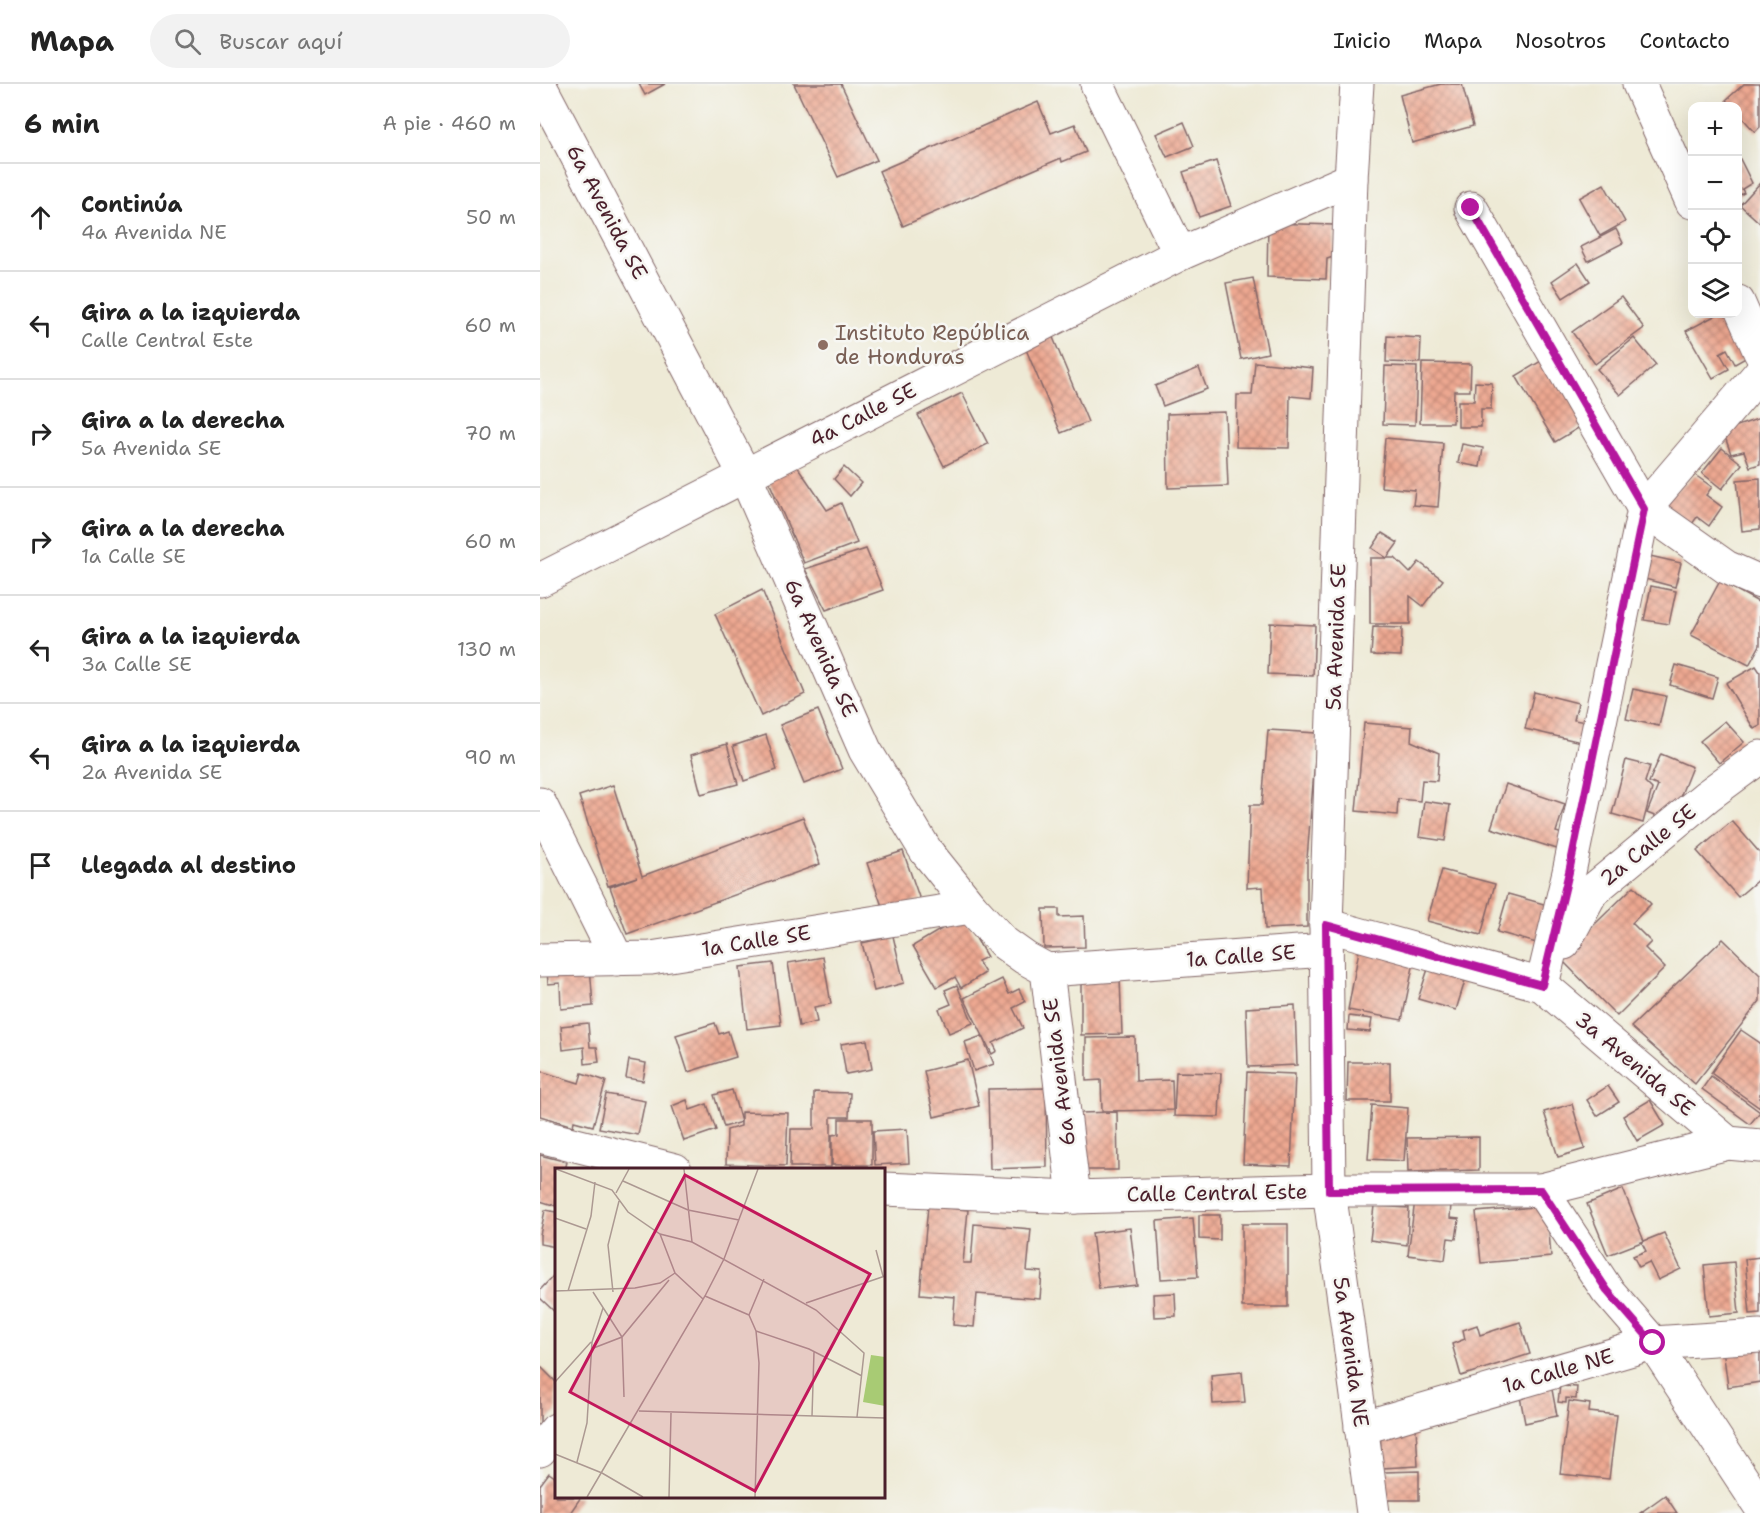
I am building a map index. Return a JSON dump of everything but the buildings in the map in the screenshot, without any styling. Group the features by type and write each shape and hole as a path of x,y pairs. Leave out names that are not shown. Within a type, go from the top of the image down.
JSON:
{"street":[{"path":"1096,84 1180,254"},
{"name":"5a Avenida SE","path":"1329,1191 1326,938 1351,179 1357,84"},
{"path":"1639,84 1688,193"},
{"name":"6a Avenida SE","path":"540,86 745,475 865,750 926,851 971,907 1004,943 1047,970 1074,1197"},
{"name":"4a Calle SE","path":"540,580 1180,254 1351,179"},
{"path":"1471,208 1644,509 1726,567 1760,582"},
{"path":"1742,313 1760,352"},
{"path":"1542,985 1569,872 1644,509 1760,372"},
{"name":"2a Calle SE","path":"1542,985 1592,891 1707,796 1760,757"},
{"path":"540,804 617,959"},
{"name":"1a Calle SE","path":"540,960 651,958 971,907"},
{"name":"1a Calle SE","path":"1047,970 1326,938 1542,985"},
{"name":"3a Avenida SE","path":"1542,985 1744,1144"},
{"path":"540,1136 667,1168"},
{"name":"Calle Central Este","path":"885,1189 1074,1197 1329,1191 1541,1190 1744,1144"},
{"path":"1541,1190 1607,1290 1653,1343 1760,1506"},
{"name":"5a Avenida NE","path":"1329,1191 1373,1513"},
{"name":"1a Calle NE","path":"1361,1428 1653,1343 1760,1336"},
{"path":"540,1450 555,1431"}],"place":[{"name":"Instituto República de Honduras","path":"823,345"}],"route":[{"path":"1471,208 1644,509 1569,872 1542,985 1326,925 1329,1191 1541,1190 1607,1290 1653,1343"}]}
